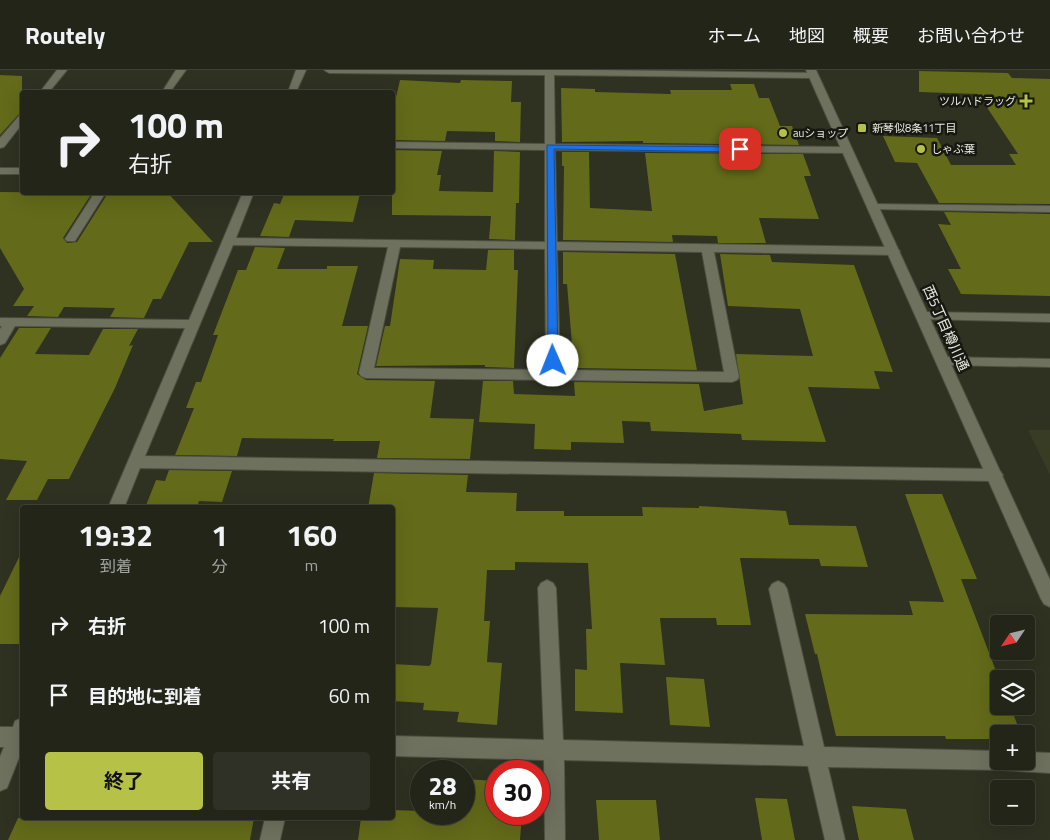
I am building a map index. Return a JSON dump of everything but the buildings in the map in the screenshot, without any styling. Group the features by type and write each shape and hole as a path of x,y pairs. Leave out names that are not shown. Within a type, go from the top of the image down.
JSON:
{"street":[{"path":"46,90 62,70"},
{"path":"167,90 181,70"},
{"path":"293,90 302,70"},
{"path":"329,70 812,73"},
{"path":"549,71 553,374"},
{"name":"西5丁目樽川通","path":"812,73 1050,598"},
{"path":"0,144 20,120"},
{"path":"395,145 847,150"},
{"path":"0,171 20,171"},
{"path":"71,239 99,195"},
{"path":"117,505 249,195"},
{"path":"873,207 1050,209"},
{"path":"229,241 894,251"},
{"path":"395,243 366,373 732,377 707,248"},
{"path":"0,340 6,322 194,324"},
{"path":"136,462 995,475"},
{"path":"547,588 554,750 555,840"},
{"path":"778,589 835,840"},
{"path":"0,781 16,735"},
{"path":"395,746 990,761"},
{"path":"1035,762 1050,763"},
{"path":"270,840 275,820"}],"lane":[{"path":"923,316 1050,318"},
{"path":"943,361 1050,363"}],"shaded area":[{"path":"1028,430 1050,430 1050,475"}],"place":[{"name":"ツルハドラッグ","path":"1026,101"},
{"name":"新琴似8条11丁目","path":"862,128"},
{"name":"auショップ","path":"783,133"},
{"name":"しゃぶ葉","path":"921,149"}],"route":[{"path":"553,361 550,147 740,149"}]}
